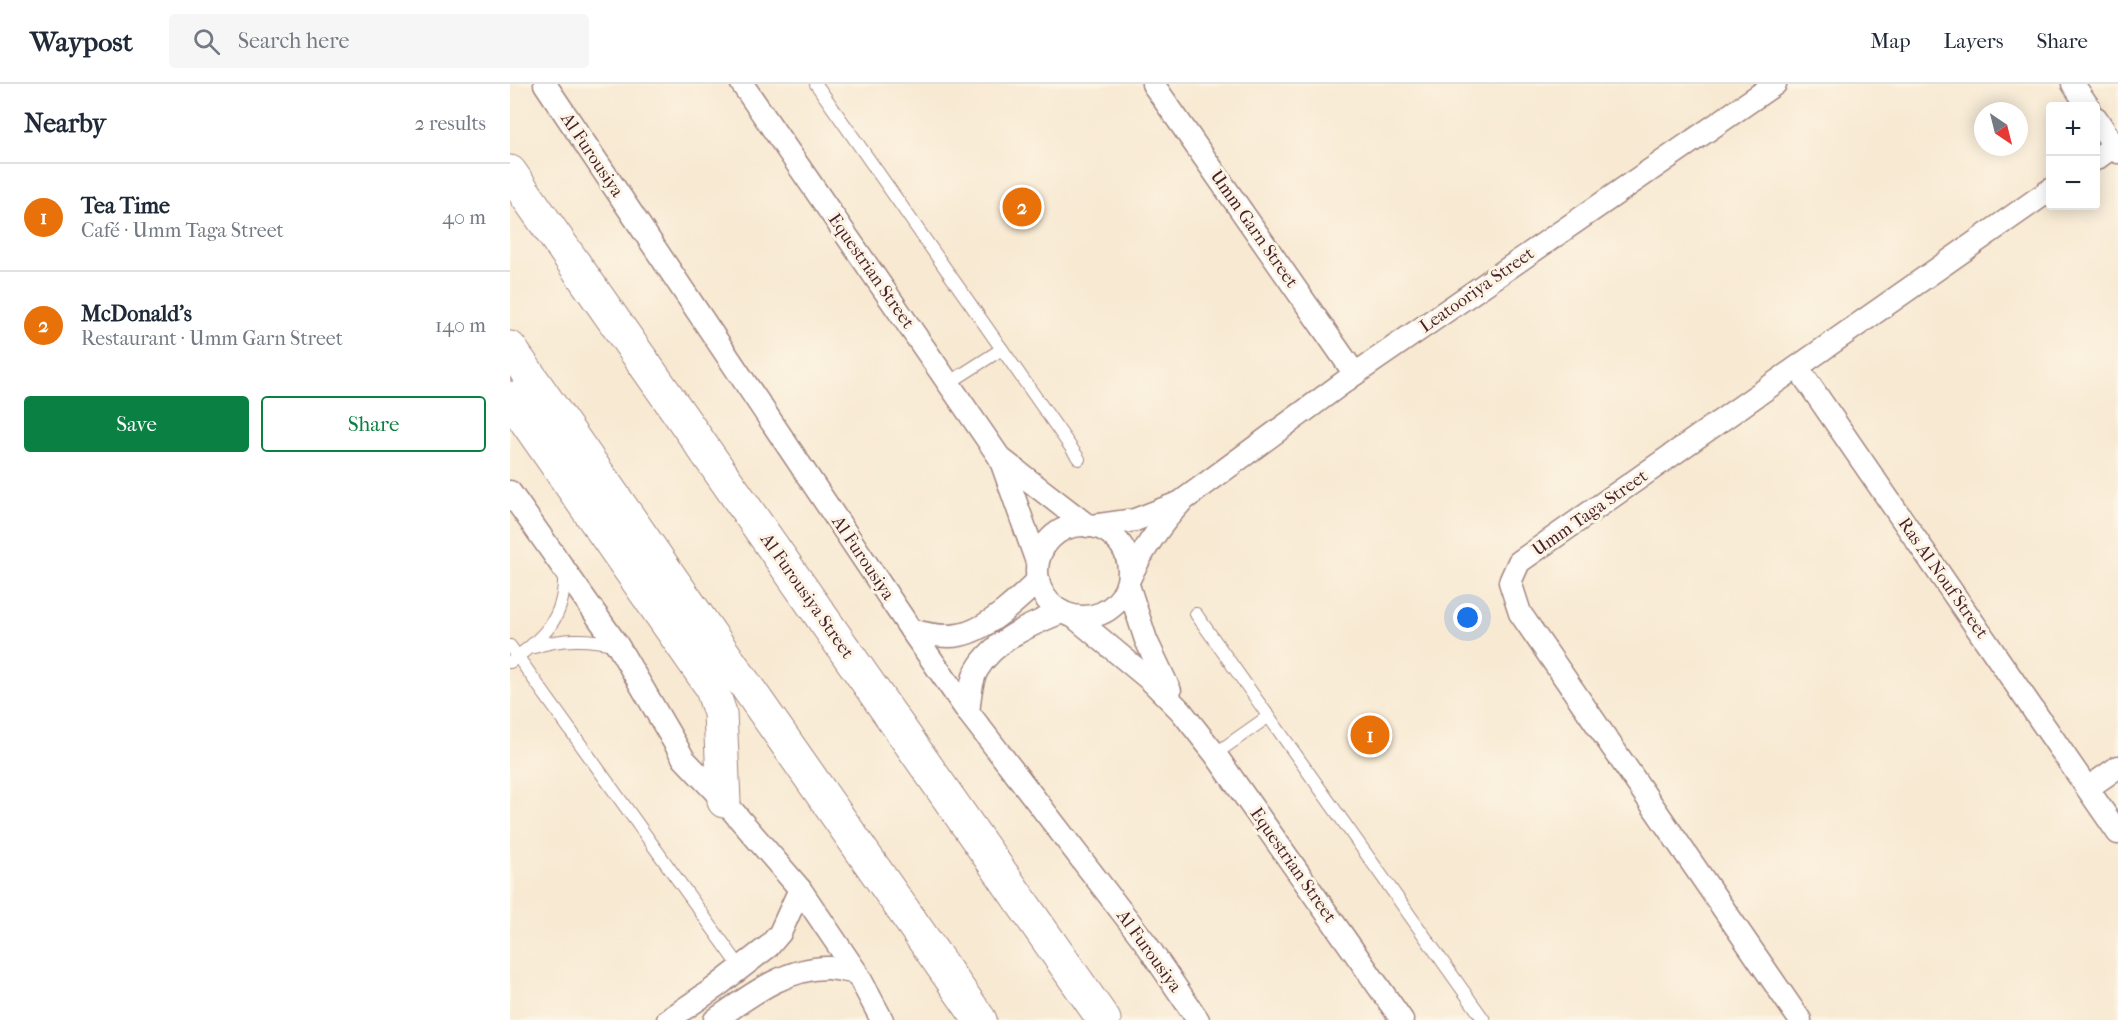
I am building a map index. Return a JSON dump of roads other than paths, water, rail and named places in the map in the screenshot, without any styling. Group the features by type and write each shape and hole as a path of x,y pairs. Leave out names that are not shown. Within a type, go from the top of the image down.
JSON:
{"highway":[{"name":"Al Furousiya Street","path":"510,172 1104,1020"},
{"path":"510,348 980,1020"},
{"path":"510,398 711,686 720,713 724,801"}],"street":[{"name":"Al Furousiya","path":"545,84 968,712 1145,942 1198,1020"},
{"name":"Equestrian Street","path":"742,84 1000,458 1038,571"},
{"name":"Umm Garn Street","path":"1153,84 1355,374"},
{"name":"Leatooriya Street","path":"1128,582 1148,542 1182,501 1355,374 1774,84"},
{"path":"2073,84 2085,102"},
{"path":"2100,128 2109,152"},
{"name":"Umm Taga Street","path":"1800,1020 1520,613 1510,582 1519,562 2046,193"},
{"name":"Ras Al Nouf Street","path":"1798,368 2118,833"},
{"name":"Equestrian Street","path":"1000,458 1090,526"},
{"path":"510,492 618,646 684,759 724,801 800,889 857,973 882,1020"},
{"name":"Leatooriya Street","path":"1090,526 1135,520 1182,501"},
{"path":"911,630 932,636 951,636 971,633 989,623 1026,593 1038,571 1046,544 1068,527 1090,526 1110,533 1121,543 1127,557 1128,582 1121,598 1111,609 1083,618 1067,614 1046,599 1038,571"},
{"name":"Equestrian Street","path":"1128,582 1146,640 1181,711"},
{"path":"968,712 976,671 989,656 1009,637 1033,623 1067,614"},
{"name":"Equestrian Street","path":"1067,614 1116,650 1181,711 1215,754 1402,1020"},
{"path":"2088,788 2118,767"},
{"path":"668,1020 769,946 780,933 800,889"},
{"path":"715,1020 765,986 787,976 830,968 857,973"}],"lane":[{"path":"816,84 1079,459"},
{"path":"949,383 1002,349"},
{"path":"514,659 542,638 558,613 565,584 564,568"},
{"path":"1196,614 1484,1020"},
{"path":"530,648 551,641 573,639 596,640 618,646"},
{"path":"510,646 514,659 741,968"},
{"path":"1215,754 1269,716"}],"place":[{"name":"McDonald's","path":"1022,207"},
{"name":"Tea Time","path":"1370,735"}]}
